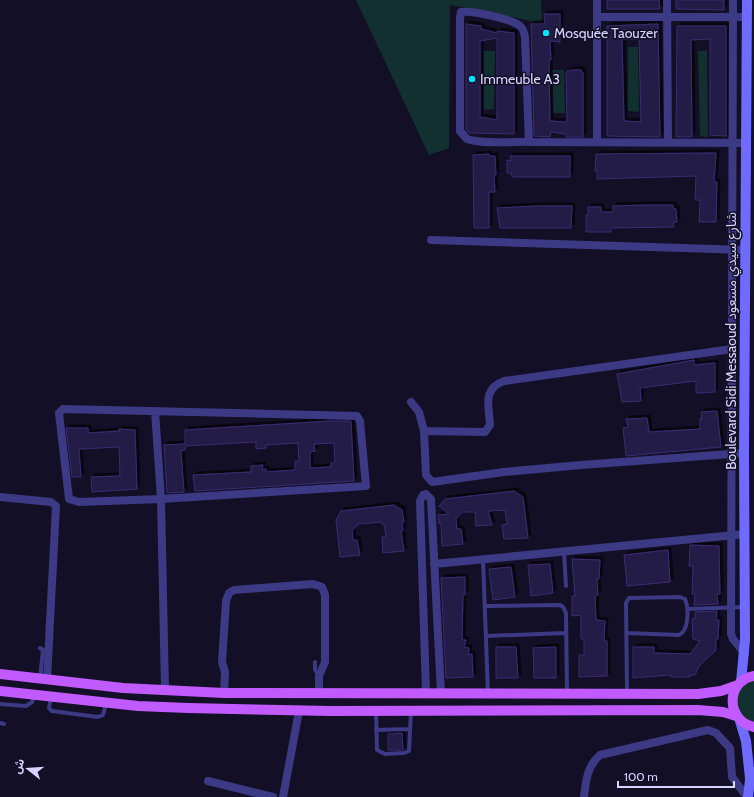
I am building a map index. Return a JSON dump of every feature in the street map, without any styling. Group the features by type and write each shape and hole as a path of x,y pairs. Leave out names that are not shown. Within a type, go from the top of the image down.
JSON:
{"main road":[{"path":"0,674 123,688 224,693 319,694 713,693 754,676"},
{"path":"738,718 733,710 732,697 739,683"},
{"path":"0,691 107,703 188,708 299,711 698,710 723,712 754,727"}],"street":[{"path":"597,0 597,141"},
{"path":"667,0 668,142"},
{"path":"733,0 731,607 733,639 745,654"},
{"name":"Boulevard Sidi Messaoud شارع سيدي مسعود","path":"739,683 745,654 744,453 746,338 747,0"},
{"path":"529,142 525,37 523,30 516,23 505,19 470,12 462,12 460,18 459,62 462,135 470,140 529,142 597,141 746,143"},
{"path":"597,17 747,17"},
{"path":"431,240 746,250"},
{"path":"732,338 746,338"},
{"path":"424,431 484,432 490,425 488,399 489,391 496,384 504,381 732,349"},
{"path":"411,402 418,412 424,431 426,475 432,482 519,470 744,453"},
{"path":"63,410 357,416 360,421 366,486 161,499 79,502 69,499 59,413 63,410"},
{"path":"155,412 161,499 165,690"},
{"path":"426,693 423,556 420,501 423,495 426,494 431,499 441,693"},
{"path":"0,496 51,502 56,506 43,680"},
{"path":"434,564 745,534"},
{"path":"423,556 434,555"},
{"path":"224,693 225,672 222,662 226,601 229,593 234,590 313,584 322,587 325,595 325,662 319,676 319,694"},
{"path":"425,642 438,641"},
{"path":"282,797 299,711"},
{"path":"738,718 746,741 750,778"},
{"path":"584,797 588,772 594,761 600,756 708,730 716,733 730,748 732,778 747,797"},
{"path":"747,797 754,754"},
{"path":"208,781 273,797"}],"lane":[{"path":"564,552 566,586"},
{"path":"483,560 488,693"},
{"path":"626,633 679,635 684,633 687,609 685,599 680,597 629,598 626,603 625,626 627,693"},
{"path":"485,606 560,605 563,607 566,613 568,694"},
{"path":"687,609 745,607"},
{"path":"486,636 566,633"},
{"path":"40,648 42,650 43,680"},
{"path":"315,662 315,670 319,676"},
{"path":"0,704 26,706 32,702 35,695"},
{"path":"51,697 50,708 52,711 98,717 103,715 107,703"},
{"path":"376,710 375,747 379,752 385,754 407,752 410,747 411,710"},
{"path":"376,730 410,729"}],"green space":[{"path":"356,0 541,0 542,23 450,5 449,148 429,155"},
{"path":"628,47 638,47 639,112 628,111"},
{"path":"484,51 495,51 494,109 484,110"},
{"path":"698,51 707,51 708,137 700,136"},
{"path":"552,70 564,70 565,113 553,113"},
{"path":"754,680 754,724 737,711 737,700 741,688"}],"building":[{"path":"607,0 659,0 660,9 607,9"},
{"path":"676,0 724,0 724,10 676,9"},
{"path":"544,14 560,14 560,42 550,41 550,121 567,122 566,72 571,70 581,70 583,73 583,137 566,137 566,134 551,132 550,137 534,136 531,24 545,24"},
{"name":"Immeuble A3","path":"466,24 481,26 481,29 497,33 497,31 514,33 514,134 469,133 466,129","holes":["497,38 497,120 480,117 480,41"]},
{"path":"658,24 660,137 607,136 607,26","holes":["622,39 639,39 641,122 624,121"]},
{"path":"677,26 726,26 726,136 710,135 710,39 691,40 692,137 676,137"},
{"path":"716,153 714,182 717,182 716,222 699,222 700,200 695,200 696,176 597,179 597,171 595,171 596,154"},
{"path":"489,154 489,156 495,156 496,175 494,175 495,192 489,192 489,228 474,228 473,155"},
{"path":"510,156 570,156 570,177 512,177 511,173 507,173 507,160 511,161"},
{"path":"673,205 673,208 676,209 677,222 673,223 674,227 611,228 611,232 586,232 586,215 588,215 588,207 601,207 601,212 613,212 613,206"},
{"path":"572,206 571,228 500,228 497,208"},
{"path":"694,360 694,365 715,363 715,392 696,393 696,381 640,388 641,401 622,402 617,374"},
{"path":"717,411 721,447 626,456 623,428 628,427 626,419 647,418 649,432 700,429 700,418 702,419 701,412"},
{"path":"351,421 354,481 195,491 193,475 251,472 251,466 263,465 262,470 266,469 266,472 295,470 295,461 299,461 298,443 266,445 266,448 256,449 256,442 186,446 185,450 181,451 184,492 167,493 164,445 185,444 185,430","holes":["334,443 335,462 331,463 331,467 310,468 310,452 315,451 314,444"]},
{"path":"66,428 88,428 88,433 120,431 119,429 135,430 137,489 92,492 91,477 120,476 119,447 79,449 81,477 72,477"},
{"path":"514,491 523,497 528,538 504,539 502,525 507,524 505,510 488,511 492,525 476,526 475,512 462,512 456,519 457,529 461,529 463,544 442,546 441,523 439,524 438,515 449,514 439,506 445,499"},
{"path":"394,505 402,510 404,522 402,523 403,531 401,531 404,551 383,553 382,537 386,536 384,525 381,522 358,524 352,531 353,540 357,540 360,555 340,557 336,520 341,511"},
{"path":"690,545 719,546 720,594 717,594 718,604 694,605 695,594 692,594 693,566 689,566"},
{"path":"668,550 670,582 627,586 624,555"},
{"path":"572,559 600,560 599,579 597,579 598,595 595,596 596,620 605,621 604,641 607,641 607,676 579,677 579,655 584,655 584,639 581,639 581,615 572,616 572,596 575,596"},
{"path":"550,564 553,593 531,596 528,565"},
{"path":"511,567 515,597 493,600 489,569"},
{"path":"465,577 462,640 466,640 464,647 469,648 468,655 472,654 473,677 446,678 441,578"},
{"path":"717,611 716,620 719,620 716,650 700,665 695,675 690,675 690,677 671,677 671,675 633,678 633,647 654,647 654,653 690,654 700,641 693,639 692,619 695,618 695,612"},
{"path":"496,647 516,647 518,678 496,678"},
{"path":"556,647 556,678 534,678 533,648"},
{"path":"402,733 403,750 388,750 388,734"}],"place":[{"name":"Mosquée Taouzer","path":"546,33"},
{"name":"Immeuble A3","path":"472,79"}]}
